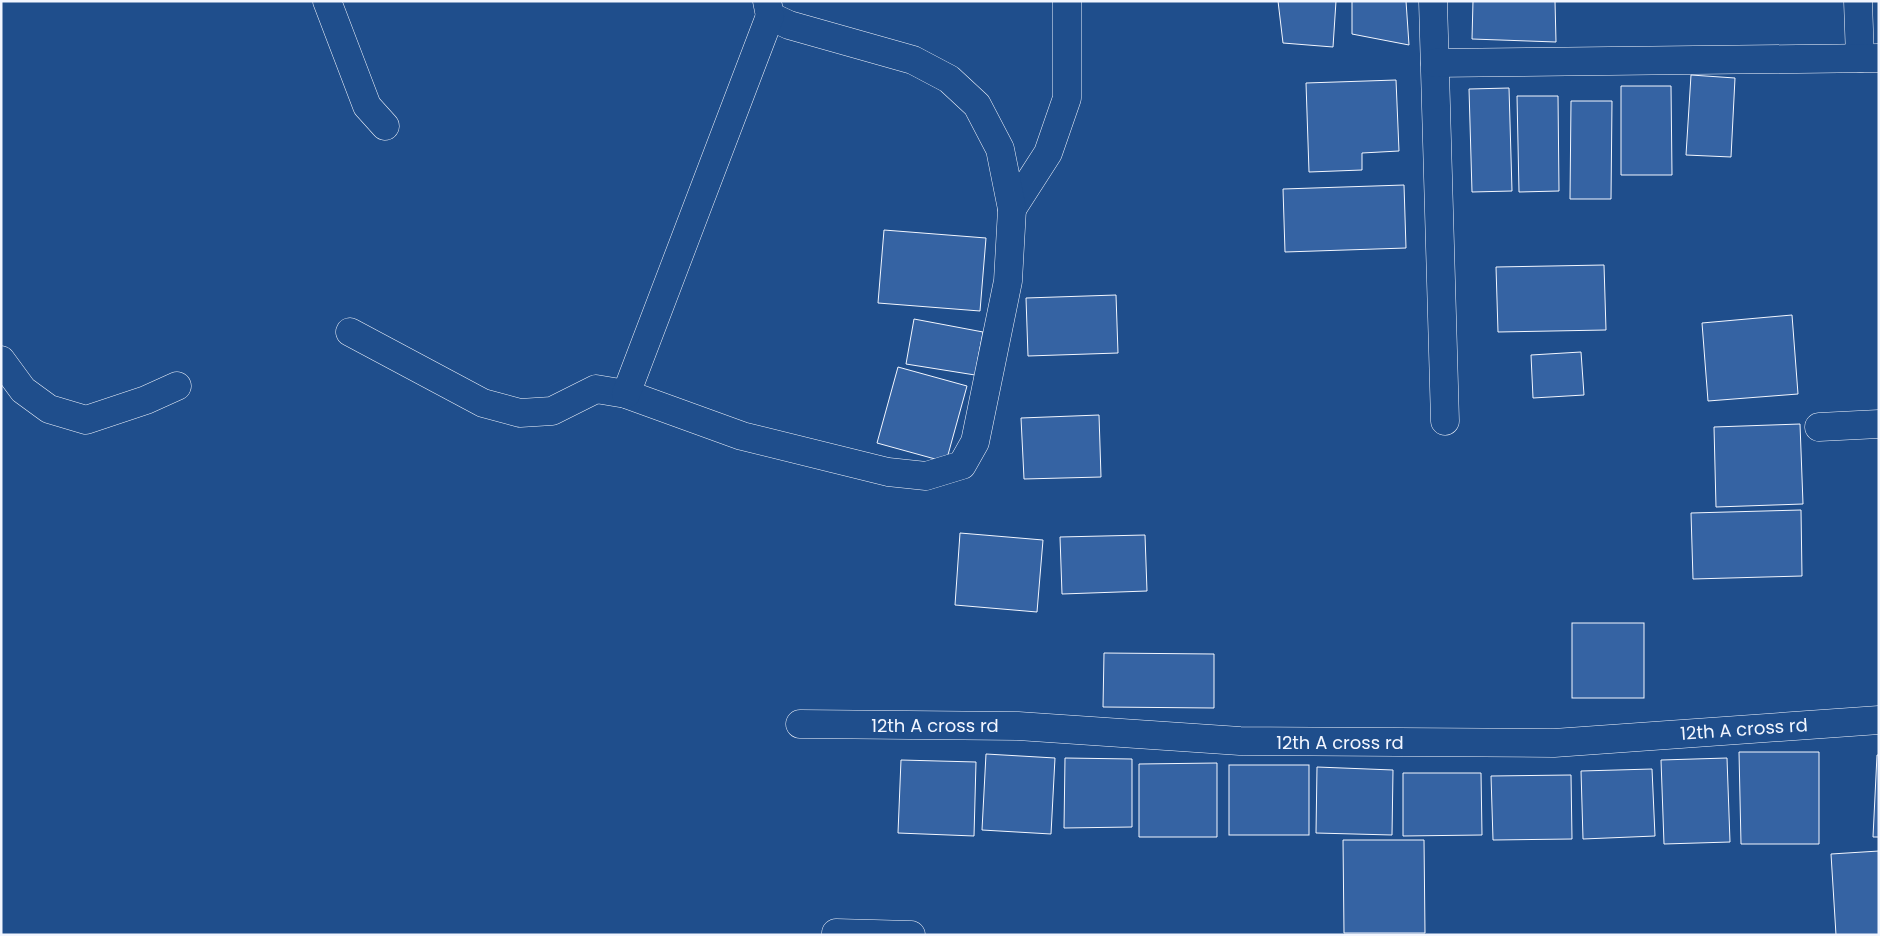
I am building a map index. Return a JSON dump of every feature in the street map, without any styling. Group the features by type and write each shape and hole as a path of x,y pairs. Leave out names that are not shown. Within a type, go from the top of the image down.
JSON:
{"street":[{"path":"327,1 367,106 385,126"},
{"path":"1012,209 1048,152 1067,98 1067,1"},
{"path":"1433,1 1445,421"},
{"path":"1434,63 1869,58 1858,1"},
{"path":"350,332 484,403 520,413 552,411 596,389 626,394 742,436 888,472 926,476 962,465 975,442 1008,281 1012,209 1000,149 977,105 950,79 913,60 789,25 769,8 626,394"},
{"path":"1,360 23,390 49,409 86,420 146,400 177,386"},
{"path":"1819,427 1879,424"},
{"name":"12th A cross rd","path":"800,724 1018,726 1240,741 1554,743 1879,720"},
{"path":"836,934 911,935"}],"building":[{"path":"1278,1 1336,1 1333,47 1283,43"},
{"path":"1352,1 1406,1 1409,45 1352,34"},
{"path":"1473,1 1555,1 1556,42 1472,39"},
{"path":"1691,75 1735,78 1731,157 1686,155"},
{"path":"1396,80 1399,151 1362,153 1362,170 1309,172 1306,83"},
{"path":"1621,86 1671,86 1672,175 1621,175"},
{"path":"1509,88 1512,191 1472,192 1469,89"},
{"path":"1517,96 1558,96 1559,191 1519,192"},
{"path":"1571,101 1612,101 1611,199 1570,199"},
{"path":"1404,185 1406,248 1285,252 1283,189"},
{"path":"884,230 986,238 980,311 878,303"},
{"path":"1604,265 1606,330 1498,332 1496,267"},
{"path":"1116,295 1118,353 1028,356 1026,298"},
{"path":"1792,315 1798,394 1708,401 1702,323"},
{"path":"914,319 983,332 975,375 906,364"},
{"path":"1581,352 1584,395 1533,398 1531,355"},
{"path":"898,367 967,386 946,462 877,443"},
{"path":"1099,415 1101,477 1024,479 1021,418"},
{"path":"1800,424 1803,504 1716,507 1714,427"},
{"path":"1801,510 1802,576 1693,579 1691,513"},
{"path":"960,533 1043,540 1037,612 955,605"},
{"path":"1145,535 1147,591 1062,594 1060,537"},
{"path":"1572,623 1644,623 1644,698 1572,698"},
{"path":"1104,653 1214,654 1214,708 1103,707"},
{"path":"1739,752 1819,752 1819,844 1741,844"},
{"path":"986,754 1055,758 1051,834 982,830"},
{"path":"1877,755 1879,755 1879,837 1873,837"},
{"path":"1065,758 1132,759 1132,827 1064,828"},
{"path":"1727,758 1730,842 1664,844 1661,760"},
{"path":"901,760 976,762 974,836 898,833"},
{"path":"1217,763 1217,837 1139,837 1139,764"},
{"path":"1229,765 1309,765 1309,835 1229,835"},
{"path":"1317,767 1393,770 1392,835 1316,833"},
{"path":"1652,769 1655,836 1583,839 1581,771"},
{"path":"1403,773 1481,773 1482,835 1403,836"},
{"path":"1571,775 1572,839 1493,840 1491,776"},
{"path":"1343,840 1424,840 1425,933 1344,933"},
{"path":"1879,851 1879,935 1836,935 1831,854"}]}
